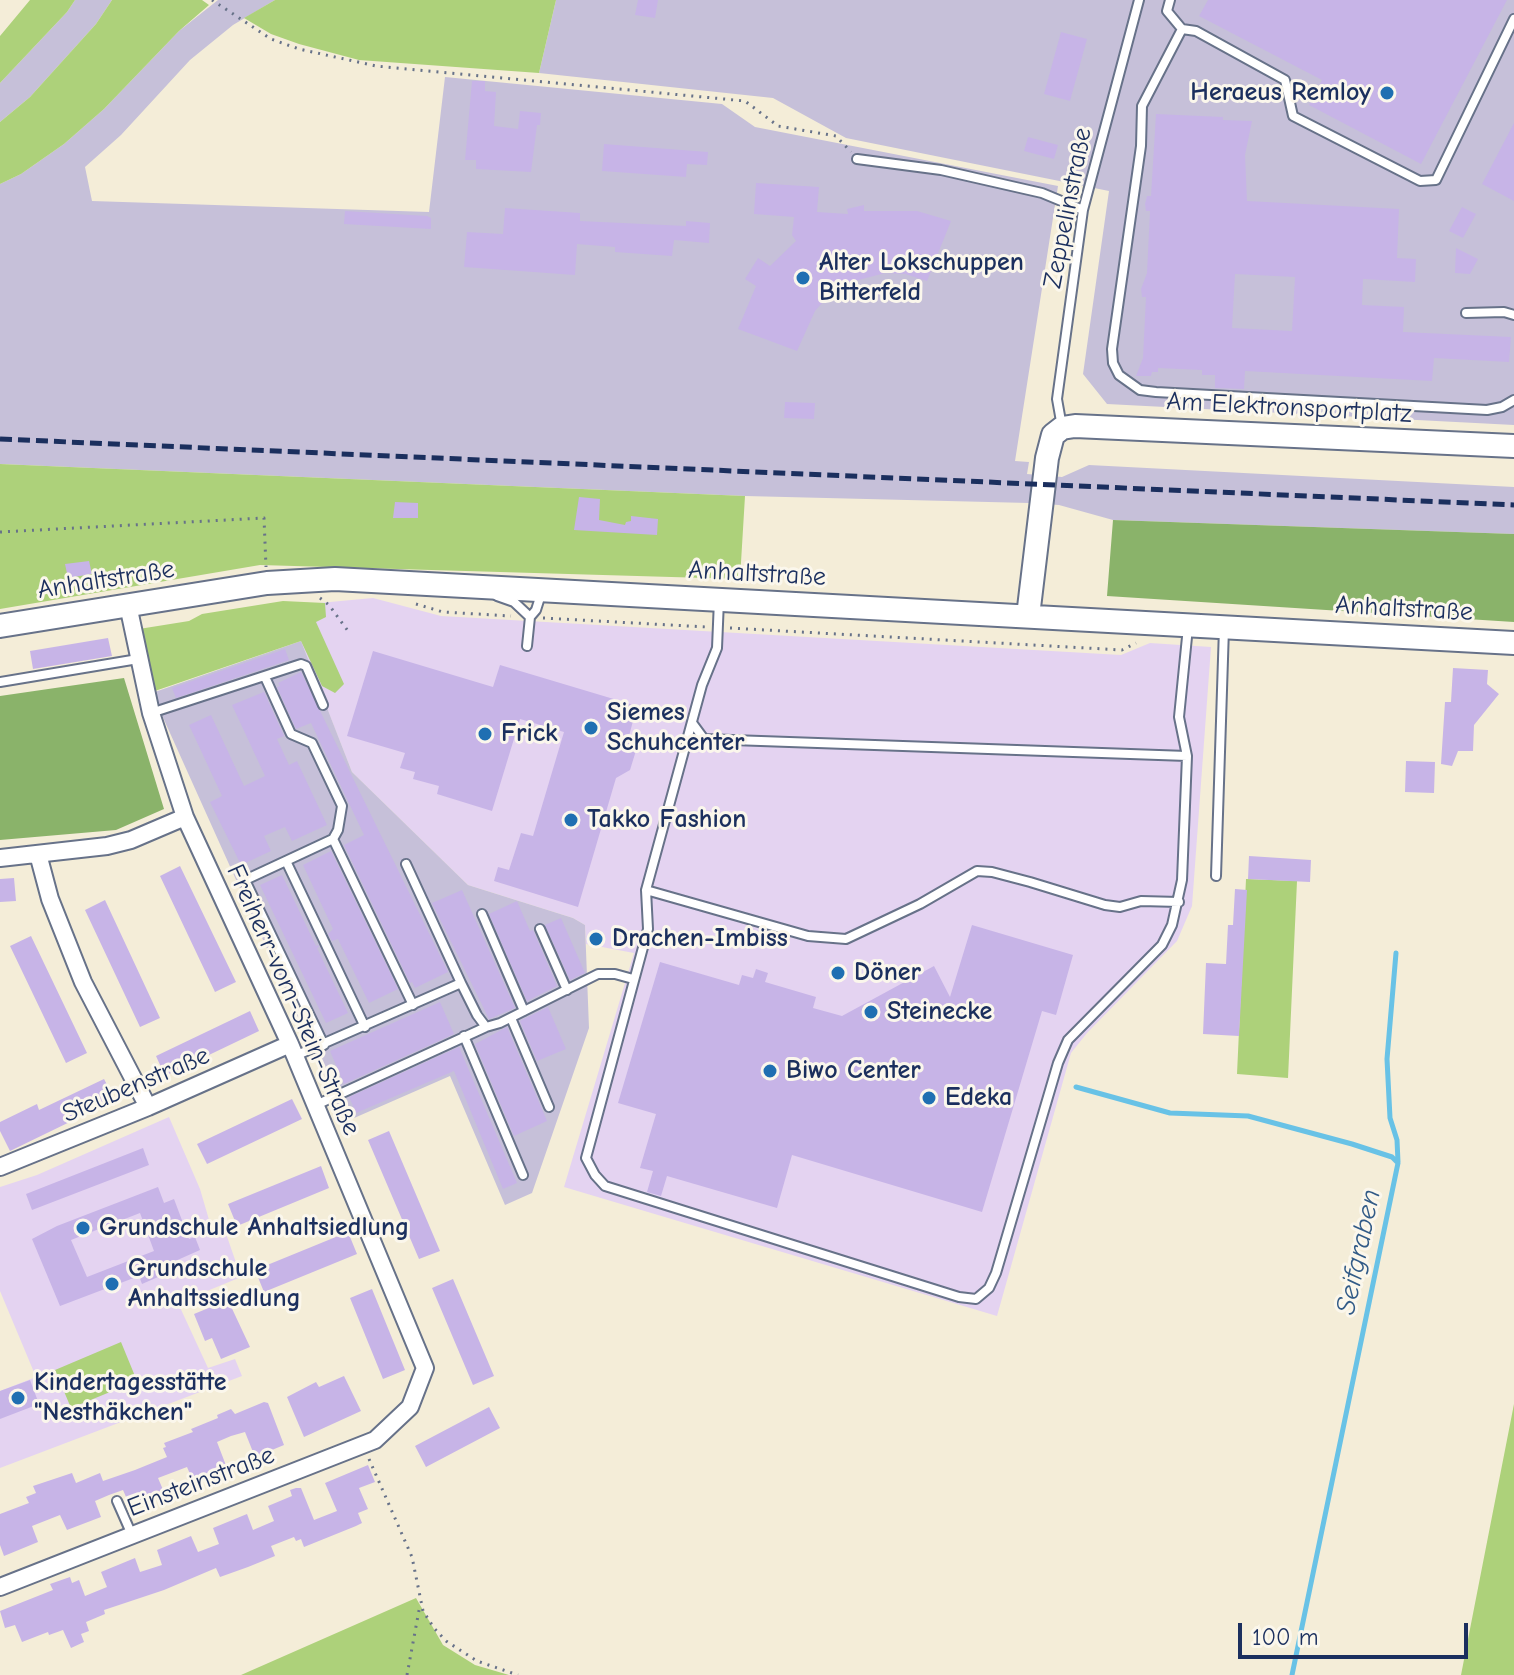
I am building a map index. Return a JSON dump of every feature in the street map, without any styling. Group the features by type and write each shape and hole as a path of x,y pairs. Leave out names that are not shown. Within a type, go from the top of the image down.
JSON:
{"street":[{"name":"Am Elektronsportplatz","path":"1062,428 1075,426 1514,446"},
{"path":"1028,616 1045,467 1053,435 1062,428"},
{"name":"Anhaltstraße","path":"0,626 267,583 335,579 1514,643"},
{"name":"Freiherr-vom-Stein-Straße","path":"128,605 151,713 185,817 316,1105 425,1368 410,1407"},
{"path":"0,858 107,846 131,840 185,817"},
{"path":"38,854 50,899 83,982 148,1107"},
{"name":"Steubenstraße","path":"0,1167 292,1050"},
{"name":"Einsteinstraße","path":"0,1587 375,1440 410,1407"}],"lane":[{"name":"Zeppelinstraße","path":"1062,428 1057,399 1083,210 1139,0"},
{"path":"1170,0 1167,11 1182,29 1196,31 1285,80 1293,116 1420,181 1436,180 1514,19"},
{"path":"1182,29 1142,106 1141,146 1112,349 1113,363 1119,375 1140,390 1156,392 1487,410 1514,400"},
{"path":"857,159 955,173 1042,193 1083,210"},
{"path":"1466,313 1504,312 1514,315"},
{"path":"483,587 514,602 530,617"},
{"path":"527,646 530,617 536,610 542,590"},
{"path":"719,599 717,648 708,666 646,890 648,929 586,1158 605,1186 959,1297 976,1299 989,1288 996,1273 1053,1078 1068,1040 1162,945 1172,925 1182,880 1187,756 1179,717 1189,625"},
{"path":"1216,876 1224,627"},
{"path":"0,682 138,659"},
{"path":"151,713 301,664 306,666 323,705"},
{"path":"265,677 291,734 312,743 342,806 338,830 333,839 245,880 324,1045"},
{"path":"693,724 704,739 1187,756"},
{"path":"333,839 413,1005"},
{"path":"286,861 365,1027"},
{"path":"406,864 461,983 486,1027"},
{"path":"646,890 808,936 846,939 920,904 977,871 1017,878 1105,905 1120,907 1141,901 1179,902"},
{"path":"482,914 524,1011"},
{"path":"540,929 567,990"},
{"path":"316,1105 464,1036 511,1018 598,974 615,974 633,979"},
{"path":"292,1050 324,1045 461,983"},
{"path":"511,1018 549,1107"},
{"path":"464,1036 523,1175"},
{"path":"117,1501 132,1535"}],"path":[{"path":"212,0 271,39 299,49 376,66 745,101 778,126 836,136 857,159"},
{"path":"0,532 264,518 267,583"},
{"path":"310,593 329,605 348,631"},
{"path":"530,617 1122,650 1135,643"},
{"path":"362,1445 412,1557 423,1611 446,1641 477,1661 518,1675"},
{"path":"407,1675 421,1601"}],"shaded area":[{"path":"75,0 112,0 96,24 30,97 0,122 0,83"},
{"path":"218,0 275,0 233,25 190,60 121,135 85,167 92,201 429,212 445,77 722,104 755,127 1058,186 1015,461 1029,462 1027,474 1062,477 1089,465 1514,487 1514,534 1113,520 1059,505 1029,503 745,496 0,464 0,184 21,174 64,144 104,109 179,31"},
{"path":"556,0 1514,0 1514,425 1107,404 1083,374 1109,191 846,138 773,98 539,73"},
{"path":"373,598 441,616 1121,655 1150,643 1211,647 1192,906 1177,941 1071,1053 997,1316 564,1187 634,953 586,944 585,925 573,918 468,885 352,772 287,606"},
{"path":"301,641 352,772 468,885 573,918 585,925 589,1028 532,1193 505,1205 450,1076 345,1122 152,693"},
{"name":"Grundschule Anhaltssiedlung","path":"169,1117 200,1189 212,1230 223,1225 241,1277 178,1303 208,1368 235,1359 242,1376 0,1468 0,1391 36,1377 0,1291 0,1187 37,1175"}],"green space":[{"path":"30,0 75,0 0,83 0,36"},
{"path":"112,0 202,0 209,5 179,31 104,109 64,144 21,174 0,184 0,122 30,97 96,24"},
{"path":"275,0 556,0 539,73 359,60 299,44 271,34 244,18"},
{"path":"0,464 745,496 740,579 260,565 0,609"},
{"path":"1113,520 1514,534 1514,622 1107,596"},
{"path":"283,601 325,603 326,617 316,622 344,684 335,693 322,686 301,641 152,692 139,629 189,621 202,614"},
{"path":"124,678 164,809 116,830 0,840 0,696"},
{"path":"1246,879 1297,881 1288,1078 1237,1074"},
{"path":"121,1342 137,1381 71,1408 55,1370"},
{"path":"1514,1404 1514,1675 1461,1675"},
{"path":"416,1598 443,1645 475,1665 509,1675 241,1675"}],"building":[{"path":"638,0 658,0 655,18 635,15"},
{"name":"Heraeus Remloy","path":"1208,0 1507,0 1421,164 1309,105 1322,80 1199,16"},
{"path":"1061,32 1087,39 1070,101 1044,94"},
{"path":"472,81 485,81 485,91 496,92 494,126 518,129 520,111 541,113 531,172 476,169 476,160 465,160"},
{"path":"1156,114 1252,121 1245,155 1247,201 1399,209 1397,258 1416,259 1415,282 1363,279 1362,305 1404,307 1403,332 1511,337 1509,362 1434,358 1432,381 1245,371 1244,389 1215,388 1215,375 1202,375 1202,370 1158,368 1158,372 1152,372 1151,376 1136,376 1143,358 1146,297 1142,297 1141,289 1147,273 1150,211 1146,211 1145,204 1147,196 1151,196","holes":["1235,274 1295,277 1292,331 1232,328"]},
{"path":"1514,123 1514,201 1482,184"},
{"path":"1028,137 1058,145 1054,159 1024,151"},
{"path":"604,144 708,152 707,165 687,164 686,177 602,171"},
{"name":"Alter Lokschuppen Bitterfeld","path":"756,183 819,187 817,212 848,214 847,209 864,205 864,211 917,211 951,221 927,281 905,274 885,273 847,283 830,294 815,311 797,351 738,329 756,286 745,279 758,258 770,266 796,241 792,235 794,217 754,214"},
{"path":"1462,207 1476,214 1463,238 1449,231"},
{"path":"505,208 580,213 580,221 686,226 686,221 710,223 709,243 674,240 672,256 615,252 615,247 577,244 575,275 464,267 467,232 503,234"},
{"path":"345,211 427,216 431,218 431,229 344,224"},
{"path":"1456,248 1478,259 1470,274 1455,273"},
{"path":"785,402 815,403 814,419 784,418"},
{"path":"579,497 600,499 599,520 625,525 631,521 631,516 658,519 657,535 574,530"},
{"path":"395,502 418,503 418,518 393,518"},
{"path":"89,561 92,574 68,578 65,564"},
{"path":"108,638 112,656 33,669 30,651"},
{"path":"285,649 289,660 176,698 172,688"},
{"path":"373,651 493,687 500,665 637,706 629,736 638,744 630,770 616,778 578,907 494,881 498,867 509,870 521,833 533,836 564,732 520,719 492,811 437,794 439,786 413,779 415,772 400,768 405,753 347,736"},
{"path":"1453,668 1488,670 1487,684 1499,694 1474,725 1473,751 1458,751 1452,766 1441,764 1445,702 1451,702"},
{"path":"301,672 448,972 415,988 344,845 364,835 311,723 296,729 277,687 280,686 278,683"},
{"path":"264,692 284,736 277,739 289,765 297,761 327,825 292,841 285,827 264,836 271,851 241,865 210,802 222,796 189,725 211,715 244,786 265,776 232,705"},
{"path":"1406,761 1435,762 1434,793 1405,792"},
{"path":"331,851 398,989 369,1003 338,939 332,941 328,934 333,929 303,865"},
{"path":"1249,856 1311,860 1310,882 1248,879"},
{"path":"180,866 236,982 215,992 160,876"},
{"path":"282,875 348,1013 326,1023 260,885"},
{"path":"14,878 16,901 0,902 0,879"},
{"path":"1235,889 1247,890 1239,1036 1203,1034 1206,963 1226,964 1228,925 1233,925"},
{"path":"462,890 515,1008 489,1019 432,903"},
{"path":"105,900 160,1018 140,1027 85,910"},
{"path":"517,901 557,986 527,1001 489,914"},
{"path":"561,918 585,973 570,980 545,925"},
{"name":"Biwo Center","path":"972,925 1073,955 1056,1015 1042,1011 982,1212 792,1155 777,1208 667,1176 661,1196 647,1192 653,1171 640,1168 656,1114 618,1103 660,962 739,985 742,975 753,978 756,969 768,973 765,982 816,997 813,1008 842,1016 934,966 950,997"},
{"path":"31,936 87,1053 66,1063 10,946"},
{"path":"440,1002 454,1034 344,1084 330,1051"},
{"path":"548,1007 566,1049 537,1061 520,1021"},
{"path":"250,1011 259,1031 165,1076 156,1056"},
{"path":"507,1027 547,1121 514,1136 475,1044"},
{"path":"459,1047 517,1183 503,1189 454,1071 356,1113 349,1097"},
{"path":"104,1079 115,1100 10,1151 0,1131 0,1122 37,1104 39,1110"},
{"path":"292,1099 302,1119 207,1164 197,1144"},
{"path":"389,1131 440,1251 419,1259 368,1140"},
{"path":"143,1148 149,1165 32,1210 26,1194"},
{"path":"321,1166 329,1188 237,1226 228,1204"},
{"name":"Grundschule Anhaltsiedlung","path":"158,1187 164,1203 174,1199 189,1239 195,1237 200,1250 155,1270 158,1277 142,1284 139,1276 60,1306 32,1239 57,1226","holes":["140,1213 154,1251 87,1277 71,1240"]},
{"path":"348,1232 357,1254 264,1292 255,1270"},
{"path":"453,1279 494,1376 473,1385 432,1288"},
{"path":"372,1289 405,1370 383,1379 350,1298"},
{"path":"228,1300 250,1347 221,1359 212,1338 205,1341 194,1314"},
{"path":"344,1376 361,1411 304,1437 287,1397 316,1382 319,1387"},
{"name":"Kindertagesstätte \"Nesthäkchen\"","path":"30,1380 39,1404 0,1419 0,1391"},
{"path":"268,1403 284,1445 255,1457 245,1432 231,1436 217,1442 227,1468 193,1481 187,1467 158,1478 164,1492 130,1506 123,1490 109,1495 95,1501 101,1517 67,1530 60,1515 32,1526 38,1542 4,1556 0,1545 0,1514 29,1503 26,1497 36,1493 33,1486 72,1473 76,1483 100,1473 103,1481 135,1470 167,1457 164,1443 193,1432 191,1429 218,1418 217,1415 231,1409 235,1414"},
{"path":"489,1407 500,1428 426,1467 415,1446"},
{"path":"368,1465 375,1482 359,1488 368,1509 358,1513 362,1523 356,1526 304,1547 301,1539 296,1541 294,1537 271,1546 275,1556 248,1567 220,1577 216,1568 104,1610 105,1614 86,1622 89,1631 81,1634 84,1642 71,1648 63,1630 22,1642 15,1625 5,1628 0,1611 53,1590 50,1584 70,1577 72,1583 79,1580 85,1596 107,1587 101,1572 135,1558 140,1572 162,1565 157,1550 191,1536 198,1552 219,1544 213,1528 247,1514 253,1530 274,1521 268,1506 292,1496 290,1490 301,1488 314,1520 337,1511 325,1483"}],"waterway":[{"path":"1396,953 1387,1059 1390,1118 1397,1140 1398,1162"},
{"name":"Seifgraben","path":"1076,1087 1170,1113 1248,1116 1352,1144 1392,1157 1398,1163 1292,1675"}],"railway":[{"path":"0,439 1514,505"}],"place":[{"name":"Heraeus Remloy","path":"1387,93"},
{"name":"Alter Lokschuppen Bitterfeld","path":"803,278"},
{"name":"Siemes Schuhcenter","path":"591,728"},
{"name":"Frick","path":"485,734"},
{"name":"Takko Fashion","path":"571,820"},
{"name":"Drachen-Imbiss","path":"596,939"},
{"name":"Döner","path":"838,973"},
{"name":"Steinecke","path":"871,1012"},
{"name":"Biwo Center","path":"770,1071"},
{"name":"Edeka","path":"929,1098"},
{"name":"Grundschule Anhaltsiedlung","path":"83,1228"},
{"name":"Grundschule Anhaltssiedlung","path":"112,1284"},
{"name":"Kindertagesstätte \"Nesthäkchen\"","path":"18,1398"}]}
